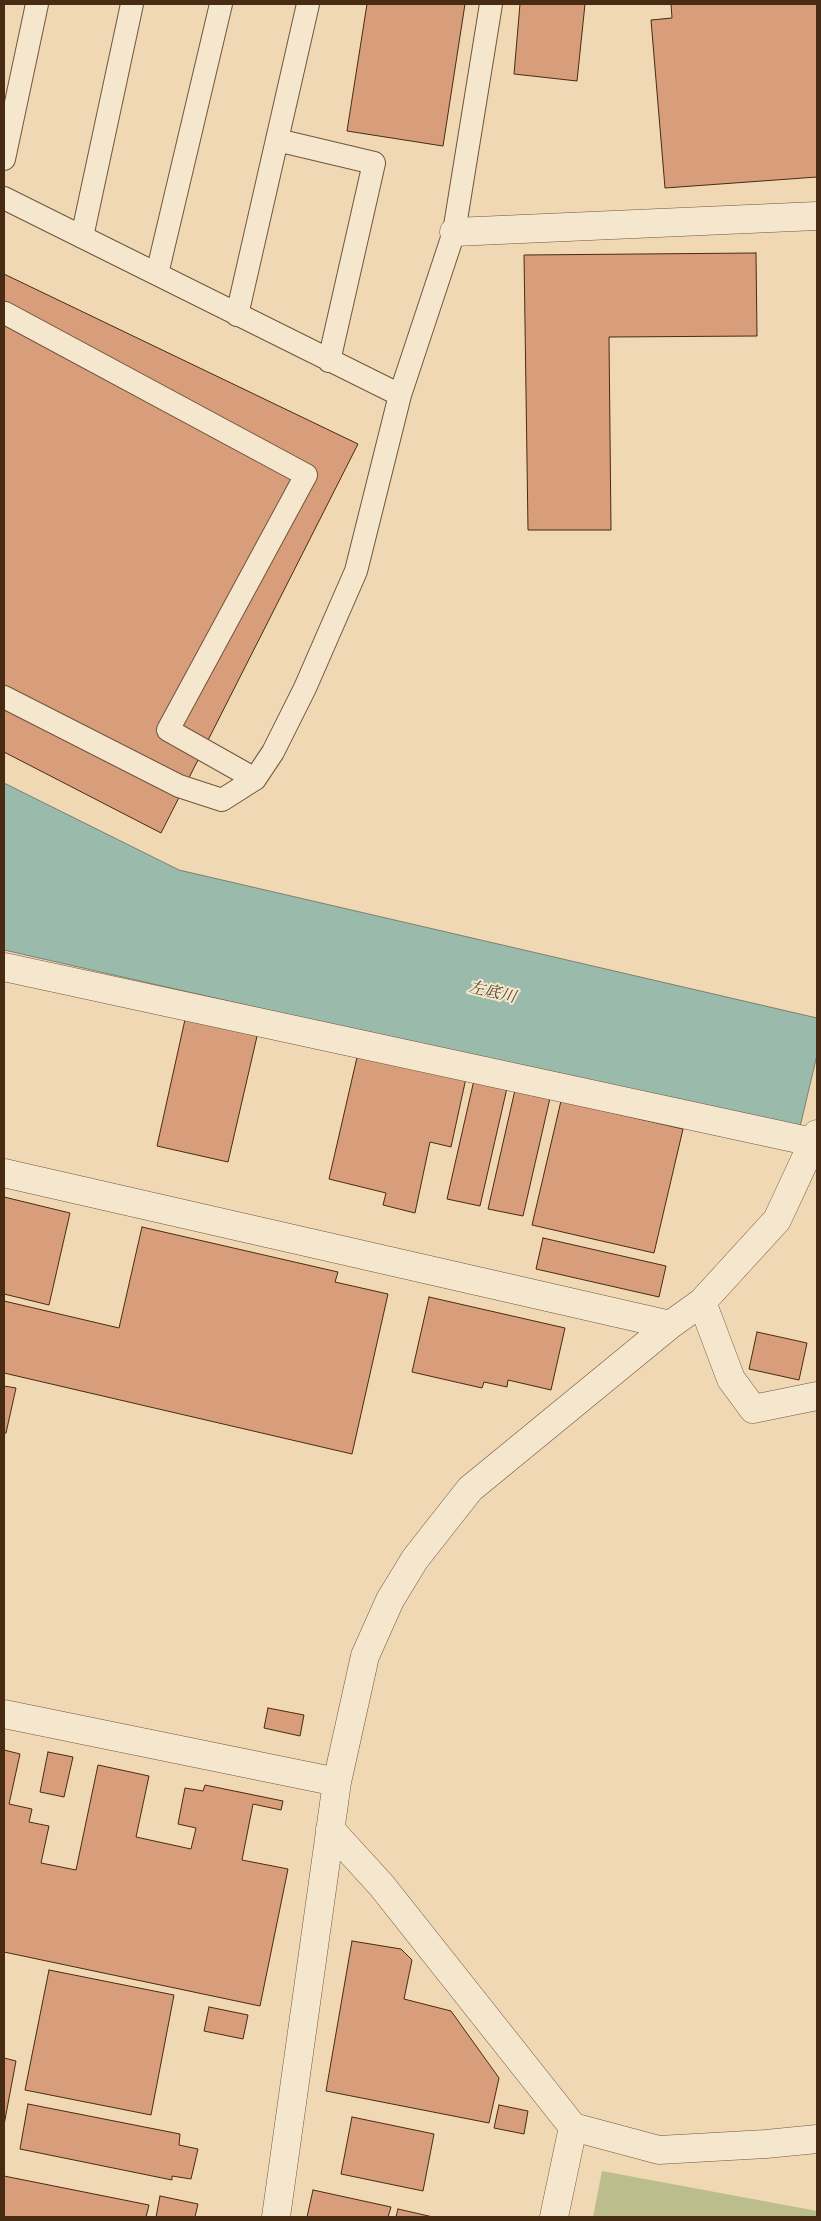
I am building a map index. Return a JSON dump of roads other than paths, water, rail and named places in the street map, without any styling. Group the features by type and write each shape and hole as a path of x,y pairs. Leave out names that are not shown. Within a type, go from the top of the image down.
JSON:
{"street":[{"path":"454,232 817,216"},
{"path":"4,967 816,1140 777,1220 702,1302 670,1325 470,1489 414,1559 390,1600 365,1656 337,1782 276,2217"},
{"path":"4,1173 670,1325"},
{"path":"702,1302 731,1379 753,1409 817,1396"},
{"path":"4,1714 337,1782"},
{"path":"330,1829 382,1886 573,2127 659,2150 817,2139"},
{"path":"554,2217 573,2127"}],"lane":[{"path":"4,159 37,4"},
{"path":"82,237 132,4"},
{"path":"157,274 221,4"},
{"path":"237,315 308,4"},
{"path":"4,697 179,786 222,800 255,779 273,752 305,688 356,571 400,395 454,232 491,4"},
{"path":"277,140 374,162 330,360"},
{"path":"4,198 400,395"},
{"path":"4,313 306,475 168,730 255,779"}],"water":[{"name":"左底川","path":"4,783 179,870 817,1018 817,1055 799,1131 4,950"}]}
